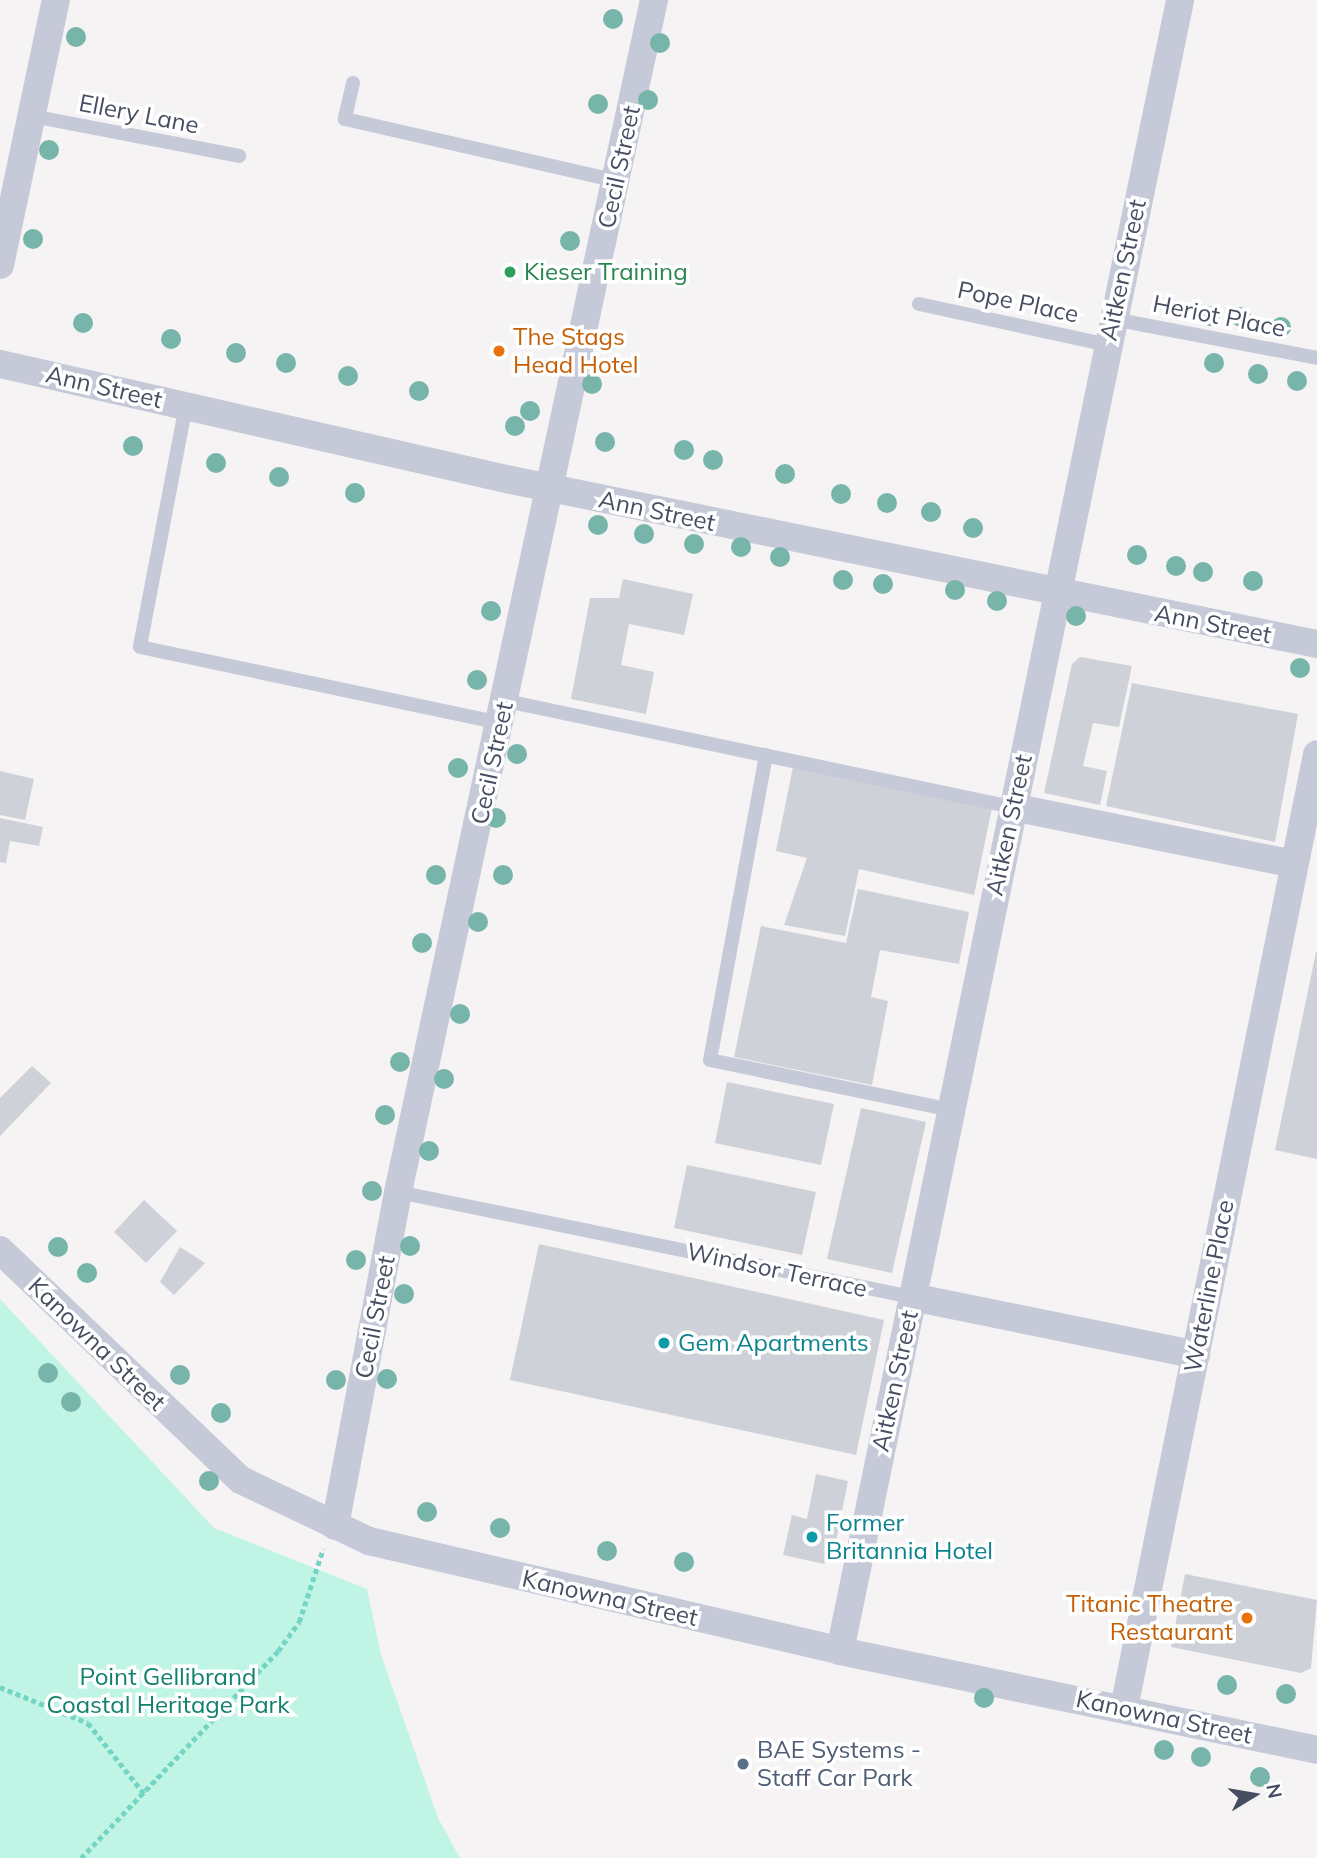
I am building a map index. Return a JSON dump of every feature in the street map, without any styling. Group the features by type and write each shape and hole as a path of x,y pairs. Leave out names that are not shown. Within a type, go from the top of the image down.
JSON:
{"street":[{"path":"0,265 55,0"},
{"name":"Cecil Street","path":"333,1525 398,1192 654,0"},
{"name":"Aitken Street","path":"840,1651 1180,0"},
{"name":"Ann Street","path":"0,364 550,489 1317,644"},
{"name":"Waterline Place","path":"1124,1708 1317,754"},
{"path":"1013,807 1294,864"},
{"name":"Kanowna Street","path":"0,1251 230,1472 259,1493 389,1547 840,1651 1317,1750"},
{"name":"Windsor Terrace","path":"912,1297 1196,1355"}],"lane":[{"path":"353,83 345,119 617,181"},
{"name":"Ellery Lane","path":"32,116 239,156"},
{"name":"Pope Place","path":"919,304 1110,332"},
{"name":"Heriot Place","path":"1110,332 1317,358"},
{"path":"186,405 139,647 503,712 766,755 1013,807"},
{"path":"766,755 710,1060 951,1110"},
{"name":"Windsor Terrace","path":"398,1192 912,1297"}],"path":[{"path":"81,1858 146,1796 291,1633 333,1525"},
{"path":"0,1687 89,1723 146,1796"}],"green space":[{"name":"Point Gellibrand Coastal Heritage Park","path":"0,1299 214,1528 367,1589 381,1655 438,1818 460,1858 0,1858"}],"building":[{"path":"623,579 693,594 684,635 629,624 621,665 654,672 646,714 571,699 590,598 619,598"},
{"path":"1080,657 1132,666 1119,727 1093,723 1083,766 1107,771 1100,805 1044,793 1072,664"},
{"path":"1132,683 1298,714 1275,842 1106,806"},
{"path":"793,767 992,808 974,895 859,869 845,936 784,925 807,858 776,851"},
{"path":"0,771 34,779 25,820 0,815"},
{"path":"0,818 43,827 39,846 10,841 6,863 0,862"},
{"path":"858,889 969,912 959,964 880,950 871,997 888,1001 872,1085 734,1057 761,926 846,943"},
{"path":"1317,952 1317,1159 1275,1150"},
{"path":"32,1066 51,1083 0,1136 0,1098"},
{"path":"727,1082 834,1104 821,1165 715,1143"},
{"path":"861,1108 926,1122 892,1273 827,1259"},
{"path":"687,1165 816,1192 802,1255 674,1228"},
{"path":"144,1200 177,1231 146,1263 114,1232"},
{"name":"Gem Apartments","path":"539,1244 884,1320 856,1455 510,1380"},
{"path":"180,1247 205,1263 174,1295 160,1282"},
{"name":"Former Britannia Hotel","path":"816,1474 848,1481 833,1557 824,1564 783,1555 792,1515 807,1519"},
{"name":"Titanic Theatre Restaurant","path":"1185,1574 1317,1600 1311,1668 1301,1673 1171,1647"}],"place":[{"name":"Kieser Training","path":"510,272"},
{"name":"The Stags Head Hotel","path":"499,351"},
{"name":"Gem Apartments","path":"664,1343"},
{"name":"Former Britannia Hotel","path":"812,1537"},
{"name":"Titanic Theatre Restaurant","path":"1247,1618"},
{"name":"BAE Systems - Staff Car Park","path":"743,1764"}]}
